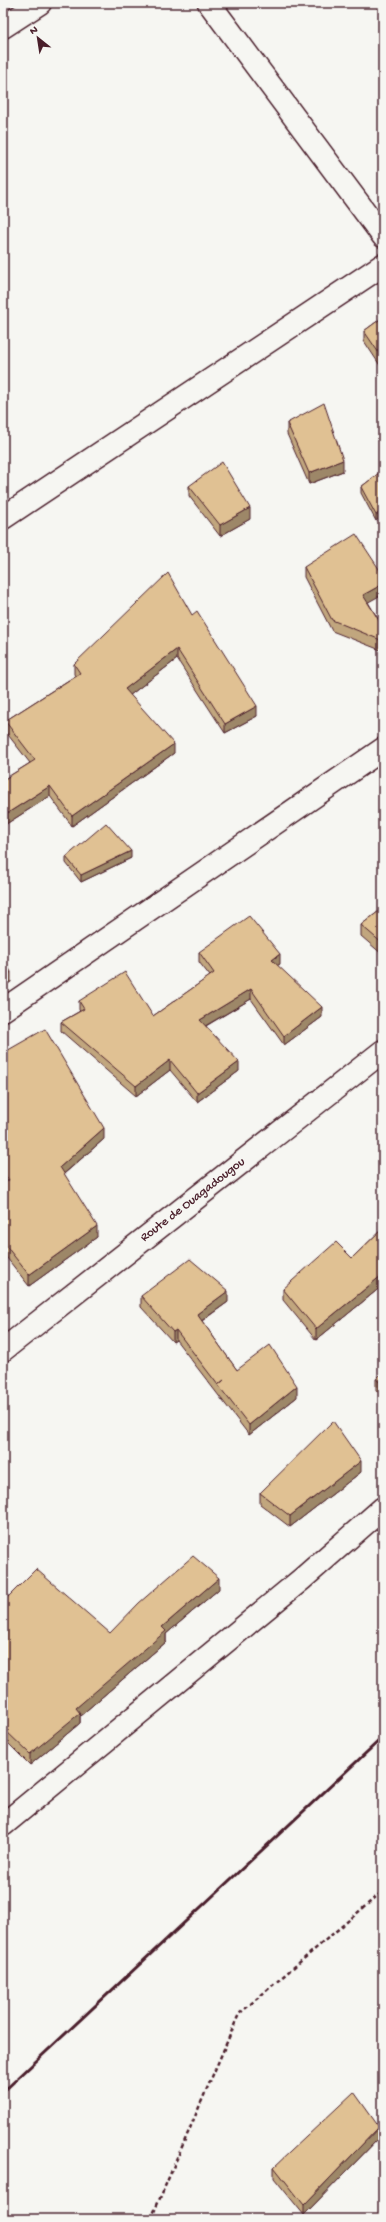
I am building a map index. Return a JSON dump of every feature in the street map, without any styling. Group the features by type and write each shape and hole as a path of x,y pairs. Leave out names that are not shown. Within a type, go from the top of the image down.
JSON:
{"street":[{"path":"3,27 40,3"},
{"path":"209,3 383,236"},
{"path":"3,518 383,265"},
{"path":"3,1010 383,749"},
{"name":"Route de Ouagadougou","path":"3,1350 383,1051"},
{"path":"3,1825 302,1579 383,1508"}],"path":[{"path":"151,2219 239,2014 383,1891"}],"building":[{"path":"383,317 383,359 364,331"},
{"path":"324,403 343,460 309,473 287,423"},
{"path":"222,462 250,508 220,525 189,486"},
{"path":"383,470 383,510 376,515 361,487"},
{"path":"356,534 383,575 383,584 363,595 383,627 383,641 332,620 304,567"},
{"path":"168,573 192,615 197,611 257,706 225,724 177,649 125,689 174,744 72,816 50,786 3,816 3,780 35,760 5,721 80,673 74,664"},
{"path":"106,823 131,851 81,875 66,857"},
{"path":"383,908 383,944 361,925"},
{"path":"249,916 280,954 272,960 322,1007 284,1036 251,989 200,1020 239,1062 197,1093 170,1060 136,1086 61,1022 84,1009 79,1001 125,972 153,1016 214,973 199,952"},
{"path":"3,958 11,972 3,977"},
{"path":"45,1029 104,1128 60,1167 97,1226 29,1275 3,1242 3,1184 9,1180 3,1172 3,1053"},
{"path":"383,1228 383,1276 382,1275 316,1329 283,1289 336,1242 352,1258"},
{"path":"190,1259 228,1291 197,1314 237,1370 270,1345 297,1386 249,1425 176,1330 173,1332 141,1296"},
{"path":"383,1372 383,1385 376,1379"},
{"path":"333,1421 361,1461 290,1516 260,1493"},
{"path":"193,1556 219,1578 162,1627 166,1631 76,1708 80,1713 30,1754 5,1730 3,1730 3,1602 36,1569 110,1633 139,1603"},
{"path":"354,2092 379,2127 304,2205 274,2167"}],"railway":[{"path":"3,2092 383,1737"}]}
